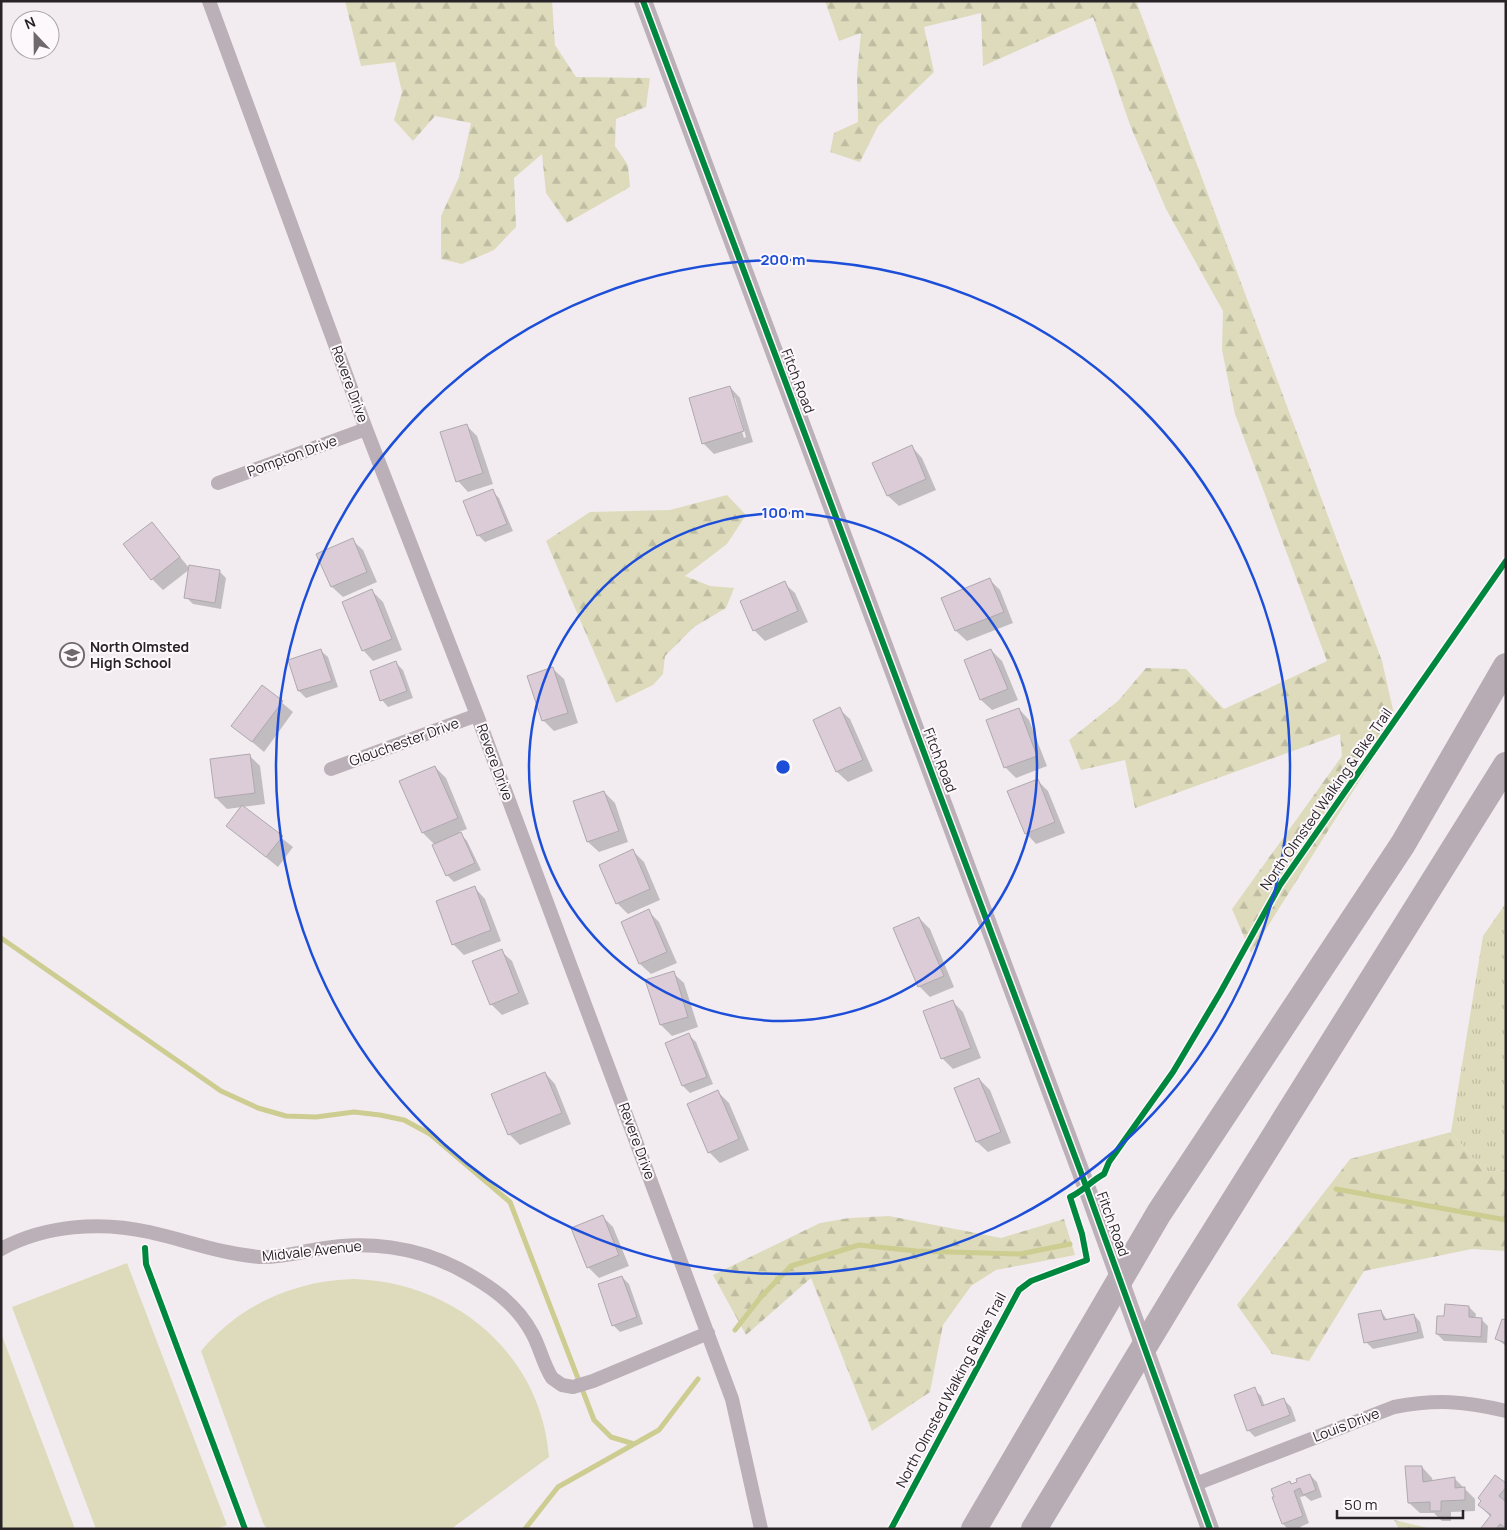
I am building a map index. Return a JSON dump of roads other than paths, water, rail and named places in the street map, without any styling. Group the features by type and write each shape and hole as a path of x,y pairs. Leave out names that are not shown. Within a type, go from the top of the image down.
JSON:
{"highway":[{"path":"974,1529 1160,1213 1403,844 1506,666"},
{"path":"1034,1529 1185,1279 1506,765"}],"street":[{"name":"Revere Drive","path":"209,1 366,429 477,715 732,1399 761,1529"},
{"name":"Fitch Road","path":"643,1 1086,1186 1210,1529"},
{"name":"Pompton Drive","path":"218,483 366,429"},
{"name":"Glouchester Drive","path":"331,769 477,715"},
{"name":"Midvale Avenue","path":"1,1249 52,1230 106,1227 148,1231 211,1250 263,1257 346,1245 378,1246 403,1250 434,1258 459,1269 504,1296 520,1313 533,1333 552,1378 562,1385 573,1386 587,1382 708,1333"},
{"name":"Louis Drive","path":"1193,1484 1394,1407 1423,1401 1469,1402 1506,1411"}],"waterway":[{"path":"1,938 221,1091 258,1108 286,1116 316,1117 354,1112 380,1115 404,1120 430,1134 510,1202 594,1420 611,1437 634,1444"},
{"path":"1336,1189 1506,1220"},
{"path":"735,1330 760,1298 791,1266 859,1245 916,1251 1020,1254 1070,1244"},
{"path":"525,1529 558,1487 659,1430 698,1379"}],"place":[{"name":"North Olmsted High School","path":"72,655"}]}
